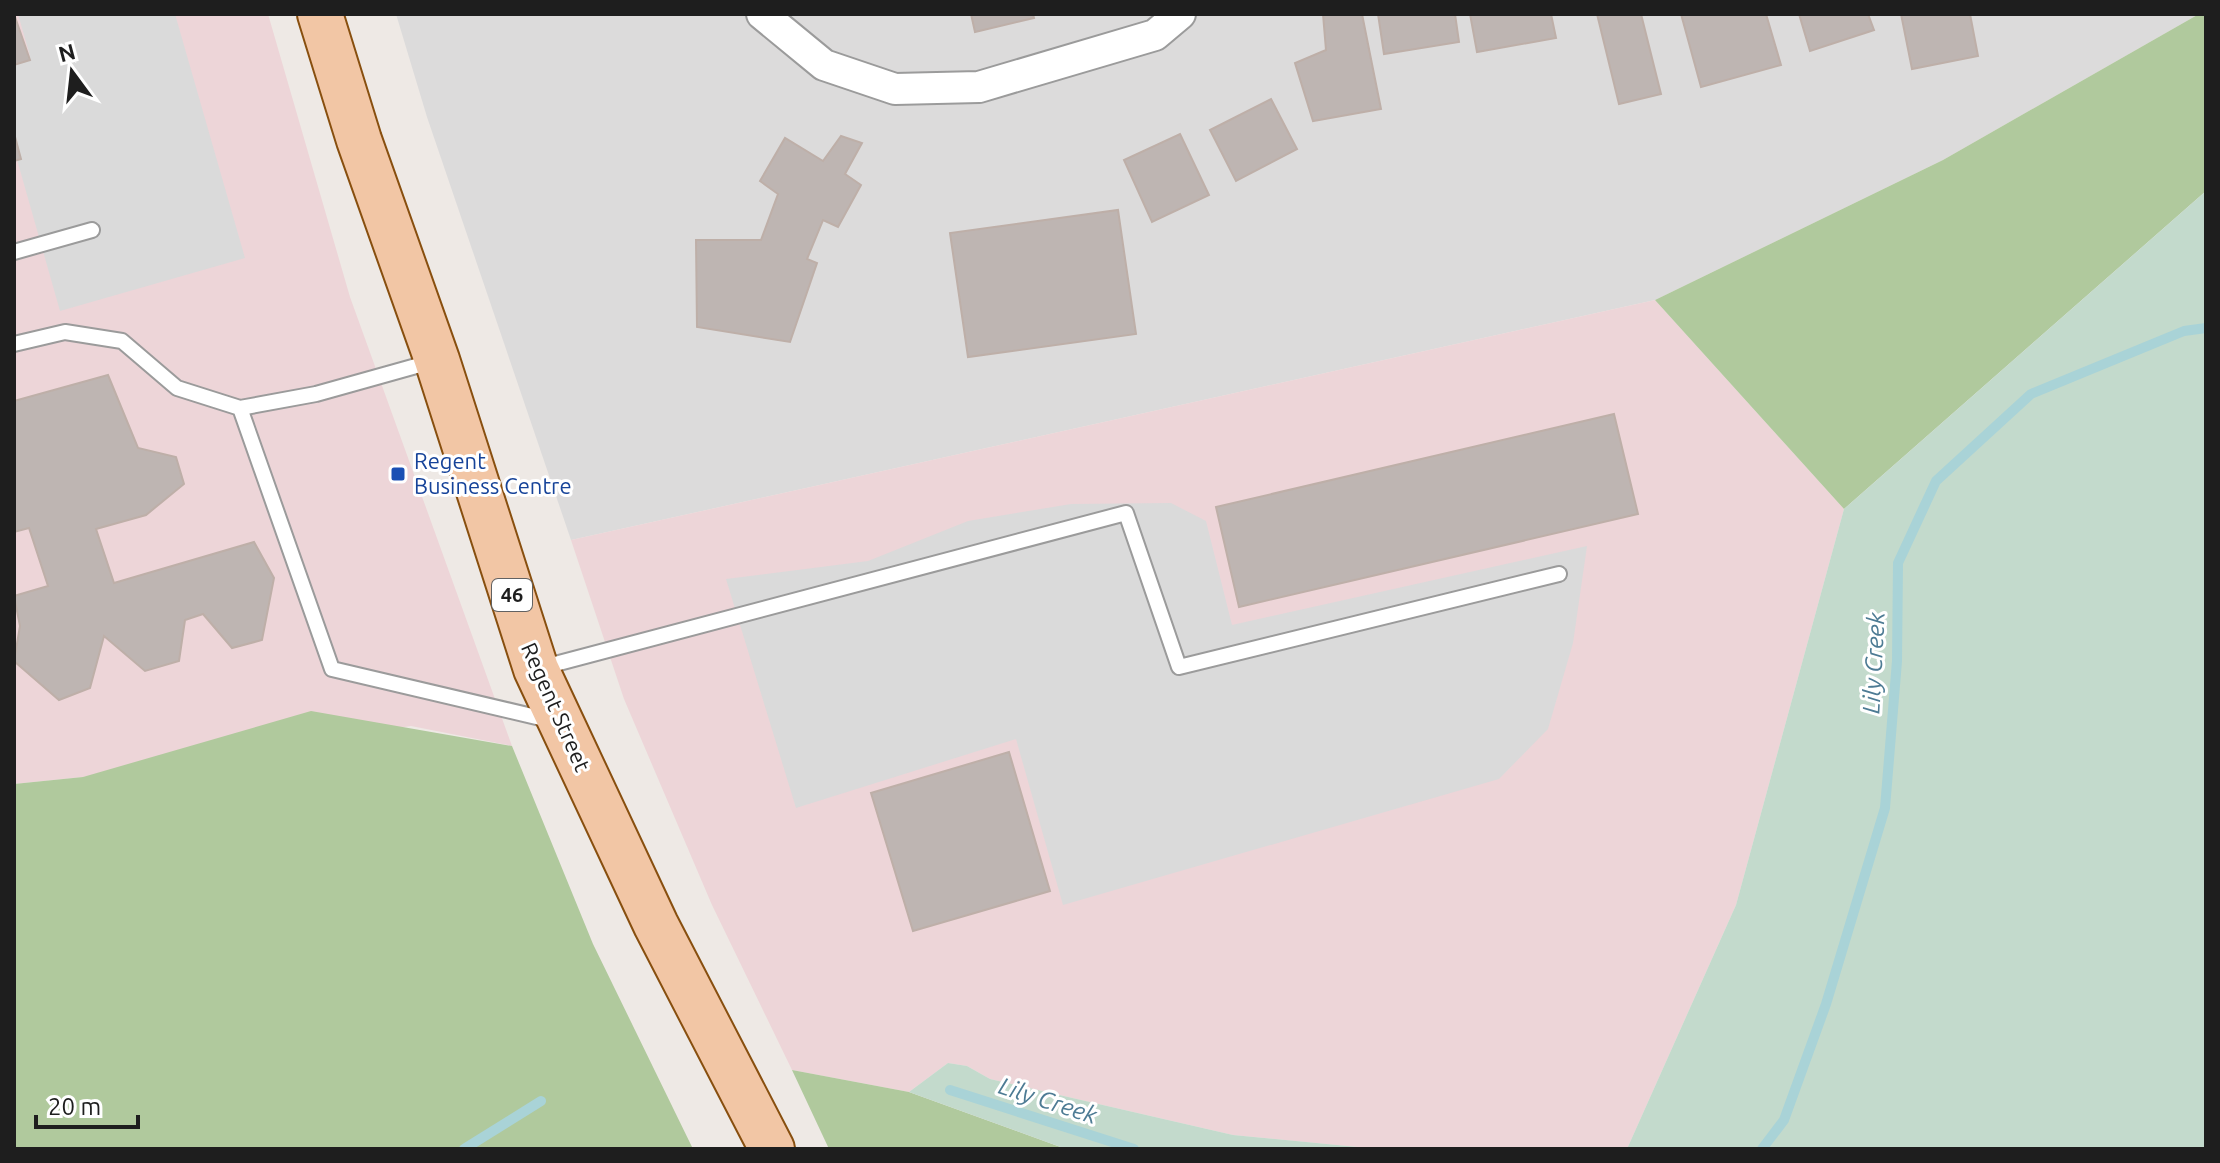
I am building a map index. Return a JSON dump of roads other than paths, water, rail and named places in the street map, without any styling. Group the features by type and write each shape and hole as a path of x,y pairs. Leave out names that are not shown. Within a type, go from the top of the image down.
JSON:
{"main road":[{"name":"Regent Street","path":"320,14 359,140 437,360 536,669 656,925 772,1149"}],"street":[{"path":"762,14 824,65 895,89 979,87 1155,35 1180,14"}],"lane":[{"path":"14,252 92,230"},
{"path":"14,344 65,332 122,341 177,388 240,408 316,394 437,360"},
{"path":"240,408 332,669 561,723"},
{"path":"536,669 1126,513 1179,667 1559,574"}],"waterway":[{"name":"Lily Creek","path":"1762,1149 1784,1120 1826,1004 1885,808 1897,661 1898,563 1936,481 2031,394 2184,331 2206,328"},
{"name":"Lily Creek","path":"950,1090 1134,1149"},
{"name":"Lily Creek","path":"464,1149 541,1101"}],"place":[{"name":"Regent Business Centre","path":"398,474"}]}
